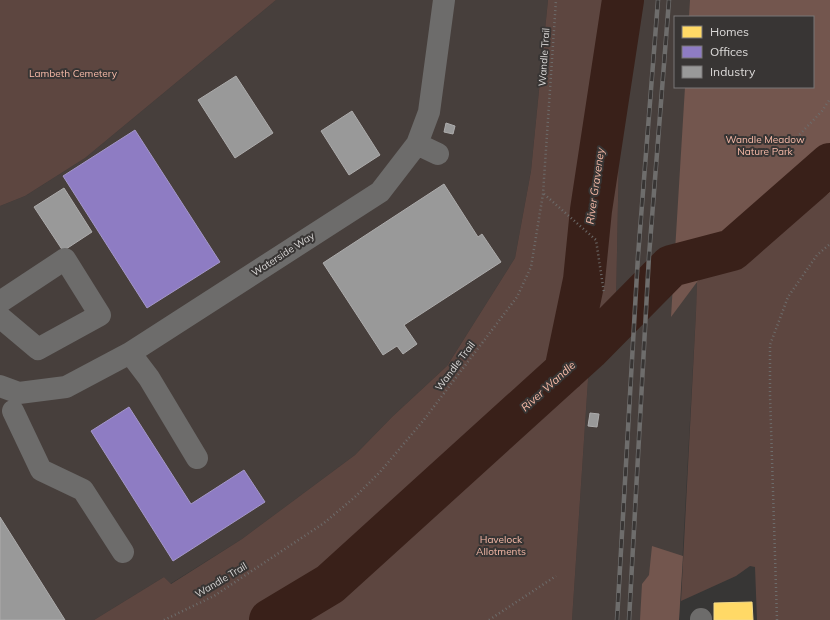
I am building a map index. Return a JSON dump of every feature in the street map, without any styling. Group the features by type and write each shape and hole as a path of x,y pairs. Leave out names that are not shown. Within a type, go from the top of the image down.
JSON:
{"street":[{"name":"Waterside Way","path":"8,403 66,386 130,353 380,192 417,144 429,112 444,0"},
{"path":"417,144 438,154"},
{"path":"0,302 65,259 100,315 38,349 0,317"},
{"path":"130,353 149,378 197,458"},
{"path":"8,403 41,470 83,490 123,552"}],"path":[{"name":"Wandle Trail","path":"164,620 214,596 324,523 355,498 380,472 423,421 517,297 531,267 544,194 556,0"},
{"path":"783,152 822,111 830,99"},
{"path":"544,194 596,240 604,293"},
{"path":"777,620 770,394 770,345 788,297 817,255 830,244"},
{"path":"488,620 556,576"}],"shaded area":[{"path":"276,0 548,0 531,171 515,258 447,366 392,417 355,455 242,539 170,584 164,577 94,620 0,620 0,206 25,196 85,158"},
{"path":"629,0 716,0 715,16 674,16 674,88 711,88 697,282 679,620 572,620 589,365 616,303 620,101"}],"green space":[{"name":"Lambeth Cemetery","path":"0,0 276,0 85,158 25,196 0,206"},
{"name":"Havelock Allotments","path":"548,0 629,0 620,101 616,303 589,365 572,620 94,620 164,577 171,584 242,539 355,455 392,417 447,366 515,258 531,171"},
{"name":"Wandle Meadow Nature Park","path":"690,0 830,0 830,193 697,282 671,317 685,88 814,88 814,16 689,16"},
{"path":"830,193 830,620 757,620 755,567 750,566 736,576 681,601 697,282"},
{"path":"652,546 683,556 679,620 640,620 642,584 649,575"}],"building: Homes":[{"path":"752,602 753,620 714,620 714,603"}],"building: Offices":[{"path":"135,130 220,262 147,308 63,176"},
{"path":"129,407 191,504 244,470 265,502 173,561 91,431"}],"building: Industry":[{"path":"236,76 273,133 235,158 198,100"},
{"path":"352,111 380,155 349,175 321,131"},
{"path":"446,123 455,126 453,134 444,132"},
{"path":"444,184 478,237 482,234 501,262 404,325 417,344 403,354 397,346 383,355 323,263"},
{"path":"64,188 92,232 63,251 34,207"},
{"path":"590,413 599,414 597,427 588,426"},
{"path":"0,517 65,620 0,620"}],"waterway":[{"name":"River Graveney","path":"565,371 584,280 591,210 623,0"},
{"name":"River Wandle","path":"270,620 330,584 589,349 671,266 732,250 830,164"}],"railway":[{"path":"617,620 638,256 658,0"},
{"path":"629,620 649,256 669,0"}]}
